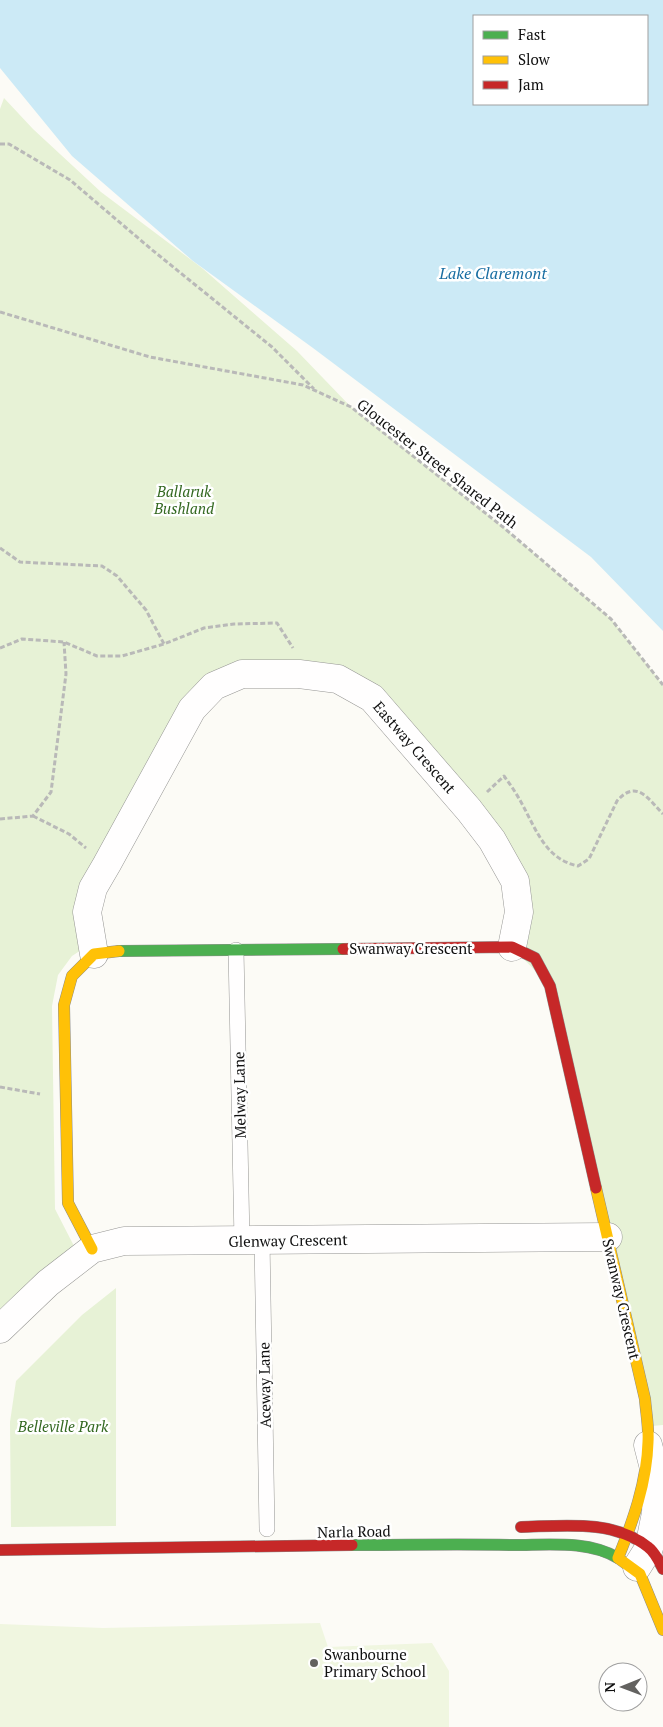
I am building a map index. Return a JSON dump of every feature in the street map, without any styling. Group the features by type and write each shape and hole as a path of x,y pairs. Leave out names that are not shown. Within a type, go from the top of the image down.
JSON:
{"street":[{"name":"Eastway Crescent","path":"94,954 87,912 93,888 192,709 214,686 242,674 299,674 338,679 372,698 492,840 515,881 519,912 512,948"},
{"name":"Swanway Crescent","path":"94,954 111,951 512,948 535,958 550,986 645,1399 648,1444 657,1480 656,1513 647,1550 626,1564"},
{"path":"92,1248 68,1203 64,1005 72,976 94,954"},
{"name":"Glenway Crescent","path":"0,1329 48,1283 92,1248 124,1241 608,1237"},
{"path":"514,1527 584,1526 647,1550"},
{"name":"Narla Road","path":"0,1550 476,1544 584,1546 606,1551 626,1564"},
{"path":"626,1564 640,1574 663,1630"}],"lane":[{"name":"Melway Lane","path":"236,950 252,1240"},
{"name":"Aceway Lane","path":"252,1240 267,1529"}],"path":[{"path":"0,144 9,144 70,180 151,249 272,347 316,391"},
{"name":"Gloucester Street Shared Path","path":"0,312 150,357 303,385 351,407 524,546 611,619 663,685"},
{"path":"0,548 20,562 102,566 116,576 146,610 164,644"},
{"path":"0,648 22,640 64,642 97,656 122,656 164,644 204,628 234,624 277,623"},
{"path":"33,816 51,792 66,674 64,642"},
{"path":"504,776 520,799 546,848 565,863 578,866 589,859 617,801 623,794 634,791 648,797 663,814"},
{"path":"0,819 33,816 69,834 107,864"},
{"path":"0,1087 45,1095"}],"green space":[{"name":"Ballaruk Bushland","path":"4,98 33,129 101,192 202,268 297,351 351,407 503,527 611,619 663,685 663,1425 652,1426 550,986 512,947 515,881 338,679 214,686 91,894 92,943 72,956 58,975 52,1006 55,1209 75,1248 0,1309 0,109"},
{"name":"Belleville Park","path":"116,1288 116,1526 11,1527 10,1422 16,1381 82,1315"},
{"path":"320,1623 328,1647 432,1643 449,1671 449,1727 0,1727 0,1624 103,1628"}],"water":[{"name":"Lake Claremont","path":"0,0 663,0 663,631 591,557 313,348 193,261 72,156 0,68"}],"traffic: fast":[{"path":"119,951 343,949"},
{"path":"352,1545 554,1544 594,1548 618,1558"}],"traffic: slow":[{"path":"92,1249 68,1203 64,1005 72,976 94,954 119,951"},
{"path":"596,1188 645,1399 648,1431 647,1457 642,1487 634,1516 618,1558"},
{"path":"618,1558 640,1574 663,1630"}],"traffic: jam":[{"path":"343,949 512,947 535,958 550,986 596,1188"},
{"path":"521,1527 587,1526 619,1532 634,1538 650,1549 657,1557 663,1569"},
{"path":"0,1550 352,1545"}],"place":[{"name":"Swanbourne Primary School","path":"314,1663"}]}
